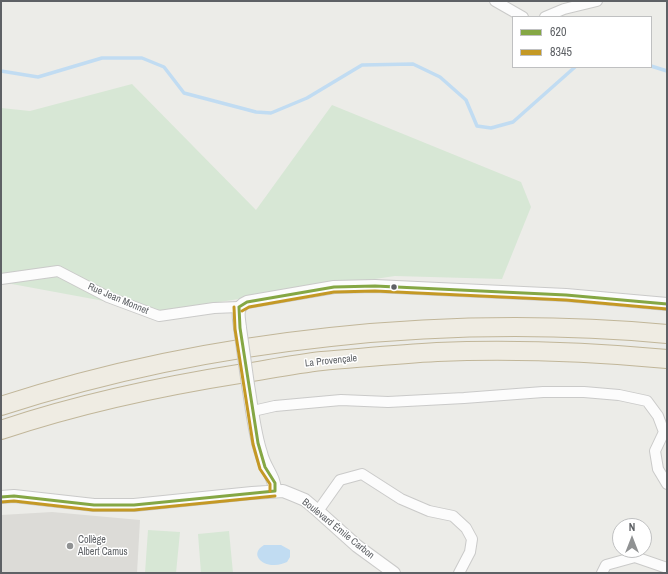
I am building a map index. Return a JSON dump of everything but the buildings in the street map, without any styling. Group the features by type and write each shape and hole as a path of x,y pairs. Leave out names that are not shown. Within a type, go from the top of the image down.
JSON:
{"highway":[{"path":"1,406 120,372 204,355 316,338 448,329 538,328 636,331 667,334"},
{"name":"La Provençale","path":"1,430 126,394 212,378 320,361 437,352 529,351 667,359"}],"street":[{"path":"495,1 521,16"},
{"path":"547,16 564,9 596,1"},
{"name":"Rue Jean Monnet","path":"1,279 58,271 108,297 159,316 214,308 239,307 247,302 334,287 375,286 566,295 667,304"},
{"path":"239,307 240,328 248,385 261,454 265,467 275,483 275,491"},
{"path":"253,411 275,406 341,400 388,402 543,392 584,392 619,395 647,401 658,416 665,432 655,451 658,468 667,484"},
{"path":"318,511 340,480 362,474 400,499 429,511 453,516 466,528 472,539 470,552 459,573"},
{"name":"Boulevard Émile Carbon","path":"1,497 14,496 94,505 134,505 275,491 294,494 305,500 358,546 394,573"},
{"path":"602,573 606,565 635,557 667,568"}],"shaded area":[{"name":"Collège Albert Camus","path":"52,512 140,520 137,573 1,573 1,515"}],"green space":[{"path":"132,84 256,210 332,105 521,182 531,207 502,279 395,276 158,311 1,282 1,108 30,111"},
{"path":"148,530 180,532 176,573 145,573"},
{"path":"229,531 233,573 201,573 198,534"}],"water":[{"path":"264,545 281,545 290,550 290,557 287,562 275,565 266,564 257,556 260,548"}],"waterway":[{"path":"1,71 38,77 102,58 142,58 164,67 184,93 256,112 271,113 307,98 362,65 413,64 440,77 466,100 477,126 491,128 513,122 574,68"},
{"path":"652,66 667,71"}],"transit line":[{"name":"620","path":"239,307 247,302 334,287 375,286 566,295 667,304"},
{"name":"8345","path":"242,311 249,307 334,292 375,291 566,300 667,309"},
{"name":"8345","path":"234,307 235,329 253,444 260,469 270,484 270,491"},
{"name":"620","path":"239,307 240,328 258,443 265,467 275,483 275,491"},
{"name":"620","path":"1,497 14,496 94,505 134,505 275,491"},
{"name":"8345","path":"1,502 14,501 93,510 134,510 275,496"}],"place":[{"name":"Collège Albert Camus","path":"70,546"}]}
